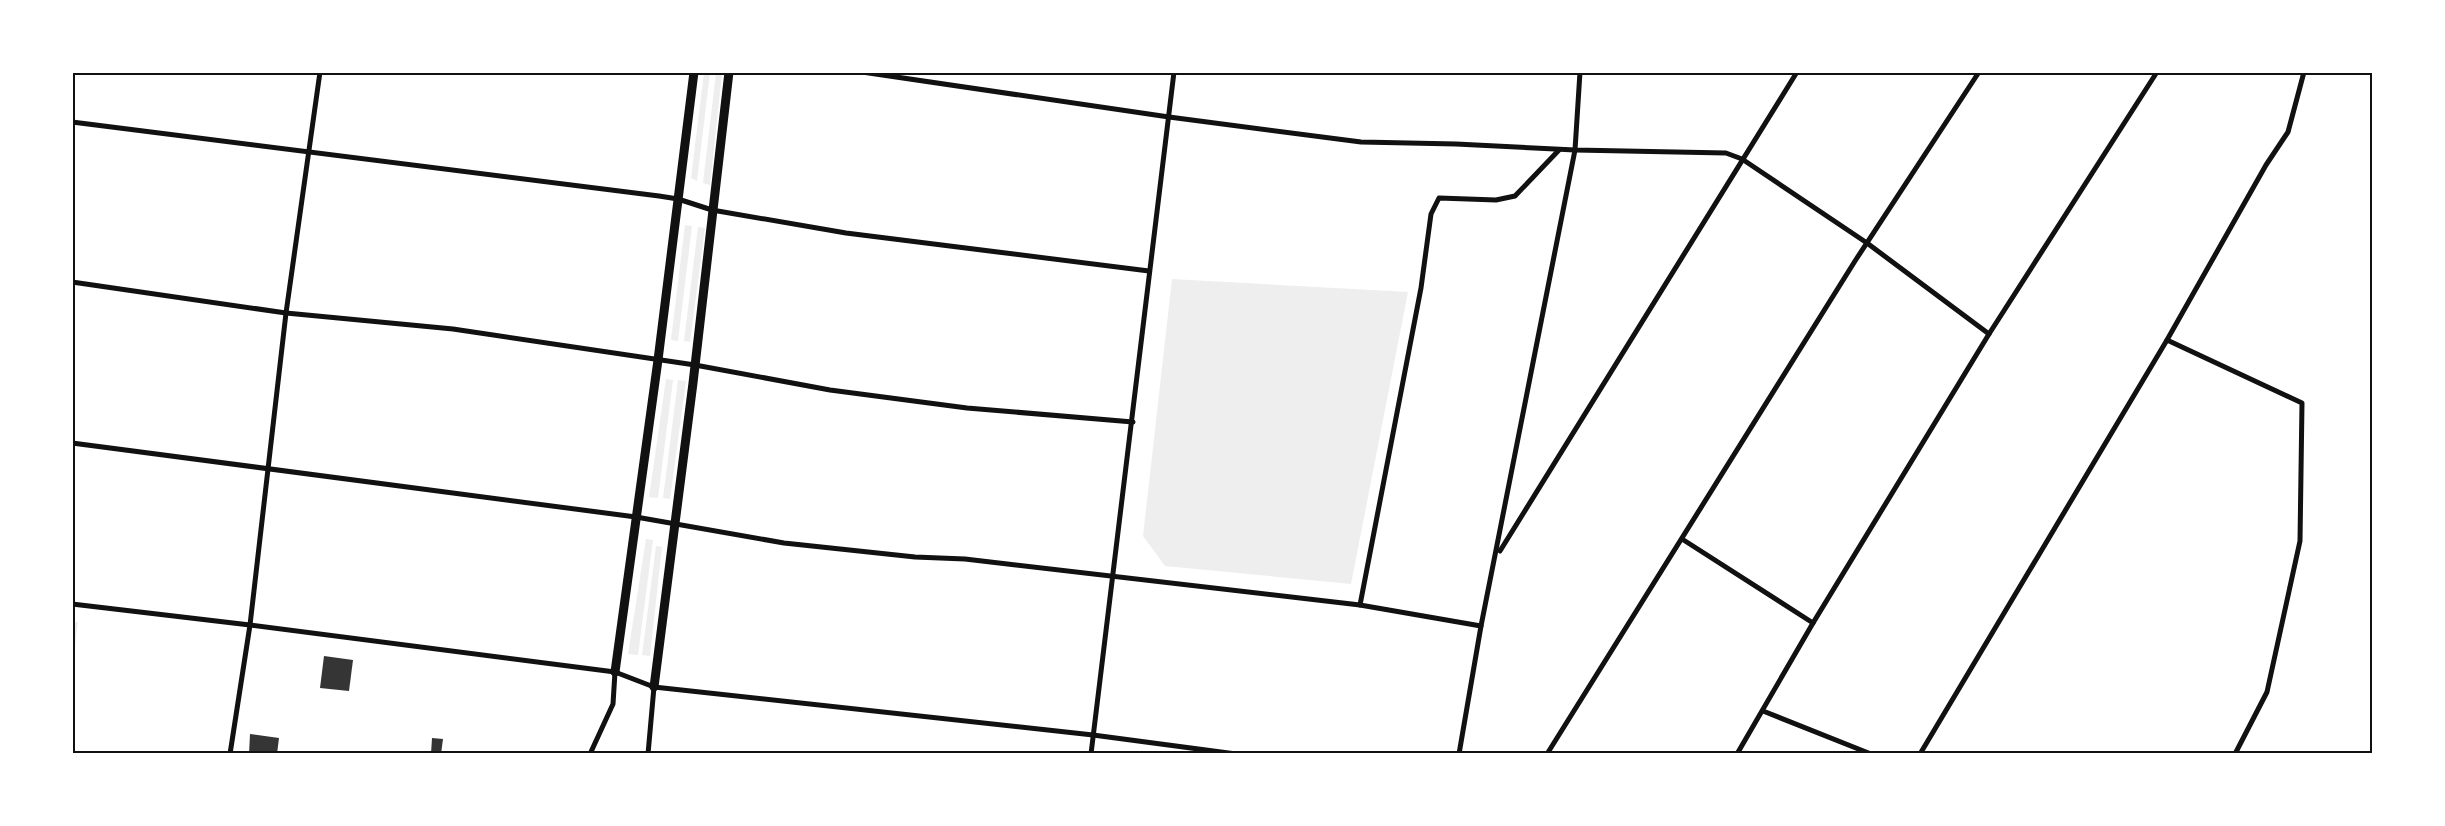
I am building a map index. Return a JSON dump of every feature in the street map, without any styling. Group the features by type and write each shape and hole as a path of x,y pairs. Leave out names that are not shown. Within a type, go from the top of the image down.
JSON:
{"street":[{"path":"230,754 250,625 286,313 320,72"},
{"path":"590,754 613,704 615,672 658,360 694,72"},
{"path":"648,754 654,688 730,72"},
{"path":"862,72 1169,117 1361,142 1456,144 1559,150 1726,153 1742,159 1867,243 1989,334"},
{"path":"1091,754 1133,422 1149,271 1174,72"},
{"path":"1459,754 1482,626 1575,150 1580,72"},
{"path":"1497,556 1797,72"},
{"path":"1547,754 1867,243 1979,72"},
{"path":"1736,754 1813,623 1989,334 2158,72"},
{"path":"1920,754 2167,340 2266,165 2288,132 2304,72"},
{"path":"72,122 678,199 712,210 846,233 1149,271"},
{"path":"1360,605 1421,288 1431,214 1439,198 1496,200 1515,196 1559,150"},
{"path":"72,282 286,313 453,329 695,365 830,390 967,408 1133,422"},
{"path":"2167,340 2302,403 2300,542 2267,692 2235,754"},
{"path":"72,443 636,517 784,543 915,557 965,560 1360,605 1482,626"},
{"path":"1682,539 1813,623"},
{"path":"72,604 615,672 654,688 1093,735 1236,754"},
{"path":"1762,711 1871,754"}],"shaded area":[{"path":"704,73 710,73 697,181 691,178"},
{"path":"716,73 722,74 710,185 703,183"},
{"path":"685,225 692,226 678,341 671,340"},
{"path":"698,227 705,228 690,342 684,341"},
{"path":"1172,279 1408,292 1351,584 1165,566 1143,536"},
{"path":"666,379 673,380 658,498 649,497"},
{"path":"678,380 686,381 670,499 663,498"},
{"path":"646,539 653,540 638,655 628,654"},
{"path":"656,546 662,547 650,656 642,655"},
{"path":"72,622 78,622 73,662"}],"building":[{"path":"324,656 353,660 349,691 320,688"},
{"path":"250,734 279,738 277,754 249,754"},
{"path":"432,738 443,739 441,754 431,754"}]}
